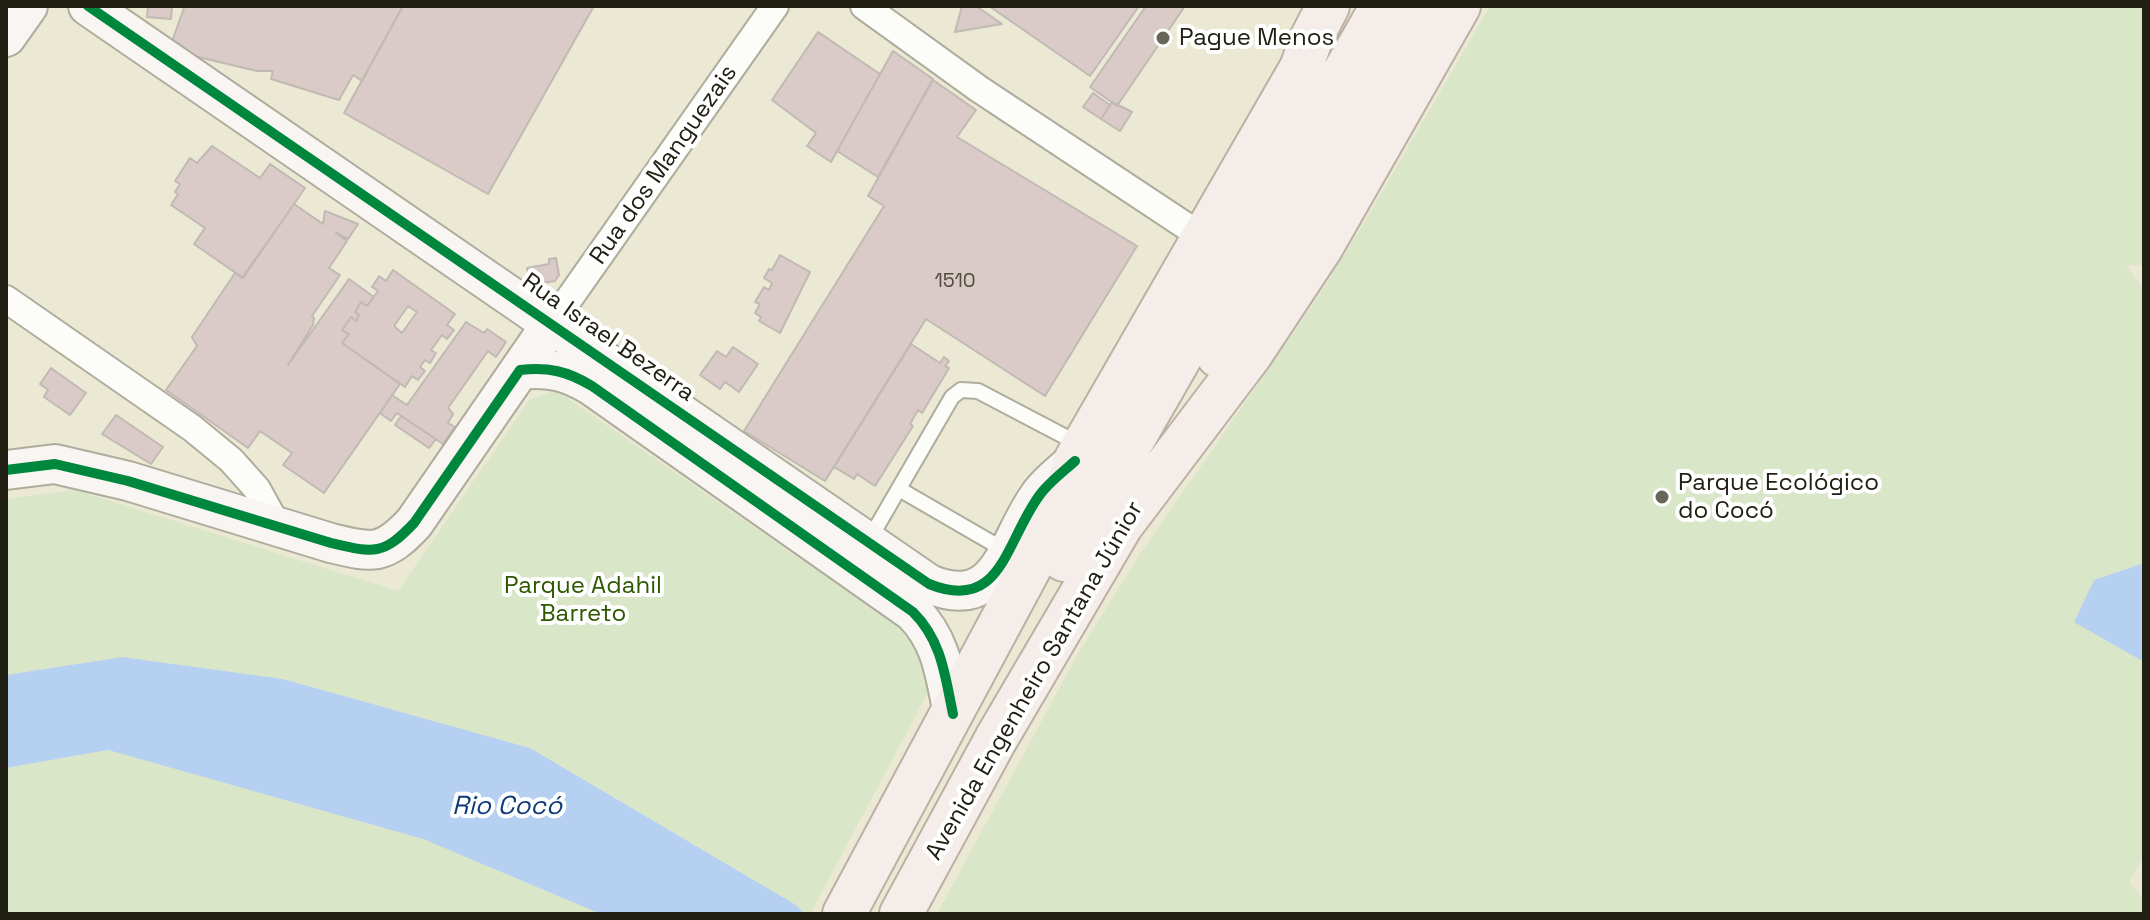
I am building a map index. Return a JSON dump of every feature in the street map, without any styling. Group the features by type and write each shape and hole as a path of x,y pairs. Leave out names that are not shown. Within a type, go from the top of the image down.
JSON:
{"main road":[{"name":"Avenida Engenheiro Santana Júnior","path":"852,899 953,714 1017,562 1063,506 1079,454 1301,68 1328,6"},
{"path":"1301,68 1332,47 1355,6"},
{"name":"Avenida Engenheiro Santana Júnior","path":"953,714 992,681 1007,660 1382,6"},
{"path":"1351,124 1374,59 1405,6"},
{"path":"1121,526 1351,124 1391,66 1425,6"},
{"name":"Avenida Engenheiro Santana Júnior","path":"901,913 996,739 1121,526 1251,354 1321,248 1459,6"}],"street":[{"path":"6,37 28,6"},
{"name":"Rua Israel Bezerra","path":"88,6 929,584 948,592 967,592 985,585 1017,562"},
{"name":"Rua dos Manguezais","path":"552,323 775,6"},
{"path":"864,6 979,89 1204,238"},
{"path":"6,299 192,428 231,460 257,489 278,527"},
{"path":"6,470 55,464 128,481 364,551 394,544 414,523 552,323"},
{"name":"Rua Israel Bezerra","path":"520,370 543,367 562,370 579,378 913,612 928,627 938,651 953,714"}],"lane":[{"path":"867,543 952,397 961,390 978,391 1079,454"},
{"path":"899,489 1017,562"}],"green space":[{"name":"Parque Ecológico do Cocó","path":"1490,6 2144,6 2144,266 2126,265 2144,290 2144,563 2074,621 2144,662 2144,856 2129,882 2144,900 2144,914 937,914 1079,652 1140,554 1316,300"},
{"name":"Parque Adahil Barreto","path":"557,391 919,641 932,685 810,914 804,914 796,905 530,748 283,679 122,657 6,675 6,499 75,490 398,591 530,399"},
{"path":"108,750 423,839 601,914 6,914 6,768"}],"water":[{"path":"2144,563 2144,662 2074,622 2094,580"},
{"name":"Rio Cocó","path":"122,657 283,679 530,748 796,905 804,914 601,914 423,839 108,750 6,768 6,675"}],"building":[{"path":"148,6 172,7 171,19 147,17"},
{"path":"179,6 403,6 362,81 353,75 339,100 271,79 273,71 257,71 169,50 184,8"},
{"path":"403,6 594,6 488,194 344,113"},
{"path":"962,6 976,6 1002,24 955,32"},
{"path":"989,6 1139,6 1090,76"},
{"path":"1146,6 1185,6 1117,106 1090,87"},
{"path":"818,32 880,74 831,162 807,146 816,133 772,100"},
{"path":"893,51 933,79 878,177 837,151"},
{"path":"933,80 976,110 957,137 1137,246 1045,396 926,319 825,481 744,431 884,206 868,196"},
{"path":"1093,93 1110,105 1101,119 1083,107"},
{"path":"1112,102 1132,112 1120,131 1101,119"},
{"path":"212,146 260,178 270,164 305,188 243,278 194,244 205,228 171,205 180,184 175,181 190,158 197,163"},
{"path":"294,204 323,224 325,211 358,224 348,239 336,233 347,241 329,268 340,275 312,316 313,325 288,365 349,279 374,297 367,306 361,302 355,312 359,315 356,321 351,317 342,330 349,334 342,343 400,384 324,493 283,465 292,453 260,431 248,448 166,390 197,346 192,337 235,273 242,278"},
{"path":"780,255 810,272 780,333 759,321 761,317 755,313 760,304 755,302 764,287 769,290 772,283 764,278"},
{"path":"556,258 559,275 555,281 535,284 529,280 527,268 549,264 549,259"},
{"path":"393,270 455,314 447,325 454,330 447,339 442,335 431,350 436,353 430,363 425,360 420,367 425,371 418,380 412,376 405,387 342,343 349,334 342,330 351,317 356,321 359,315 355,312 361,302 367,306 378,291 372,287 379,276 386,281","holes":["408,306 417,312 402,333 394,326"]},
{"path":"466,322 484,333 487,329 506,342 496,357 488,351 448,408 453,414 448,423 455,427 443,444 397,413 391,421 380,413 392,395 407,405"},
{"path":"911,344 940,363 944,357 949,361 945,366 949,368 922,413 918,410 910,424 913,426 875,486 857,474 854,479 834,467"},
{"path":"733,347 758,364 739,392 725,382 720,389 700,375 717,351 726,357"},
{"path":"51,368 86,393 70,415 44,397 48,390 40,384"},
{"path":"116,415 163,447 151,464 102,434"},
{"path":"401,416 436,439 429,448 395,425"}],"cycle path":[{"path":"88,6 929,584 953,590 972,589 986,581 1008,552 1039,496 1075,461"},
{"path":"6,470 55,464 128,481 331,543 357,549 377,549 394,541 414,523 520,370 558,371 592,386 913,612 936,647 953,714"}],"place":[{"name":"Pague Menos","path":"1163,38"},
{"name":"Parque Ecológico do Cocó","path":"1662,497"}]}
